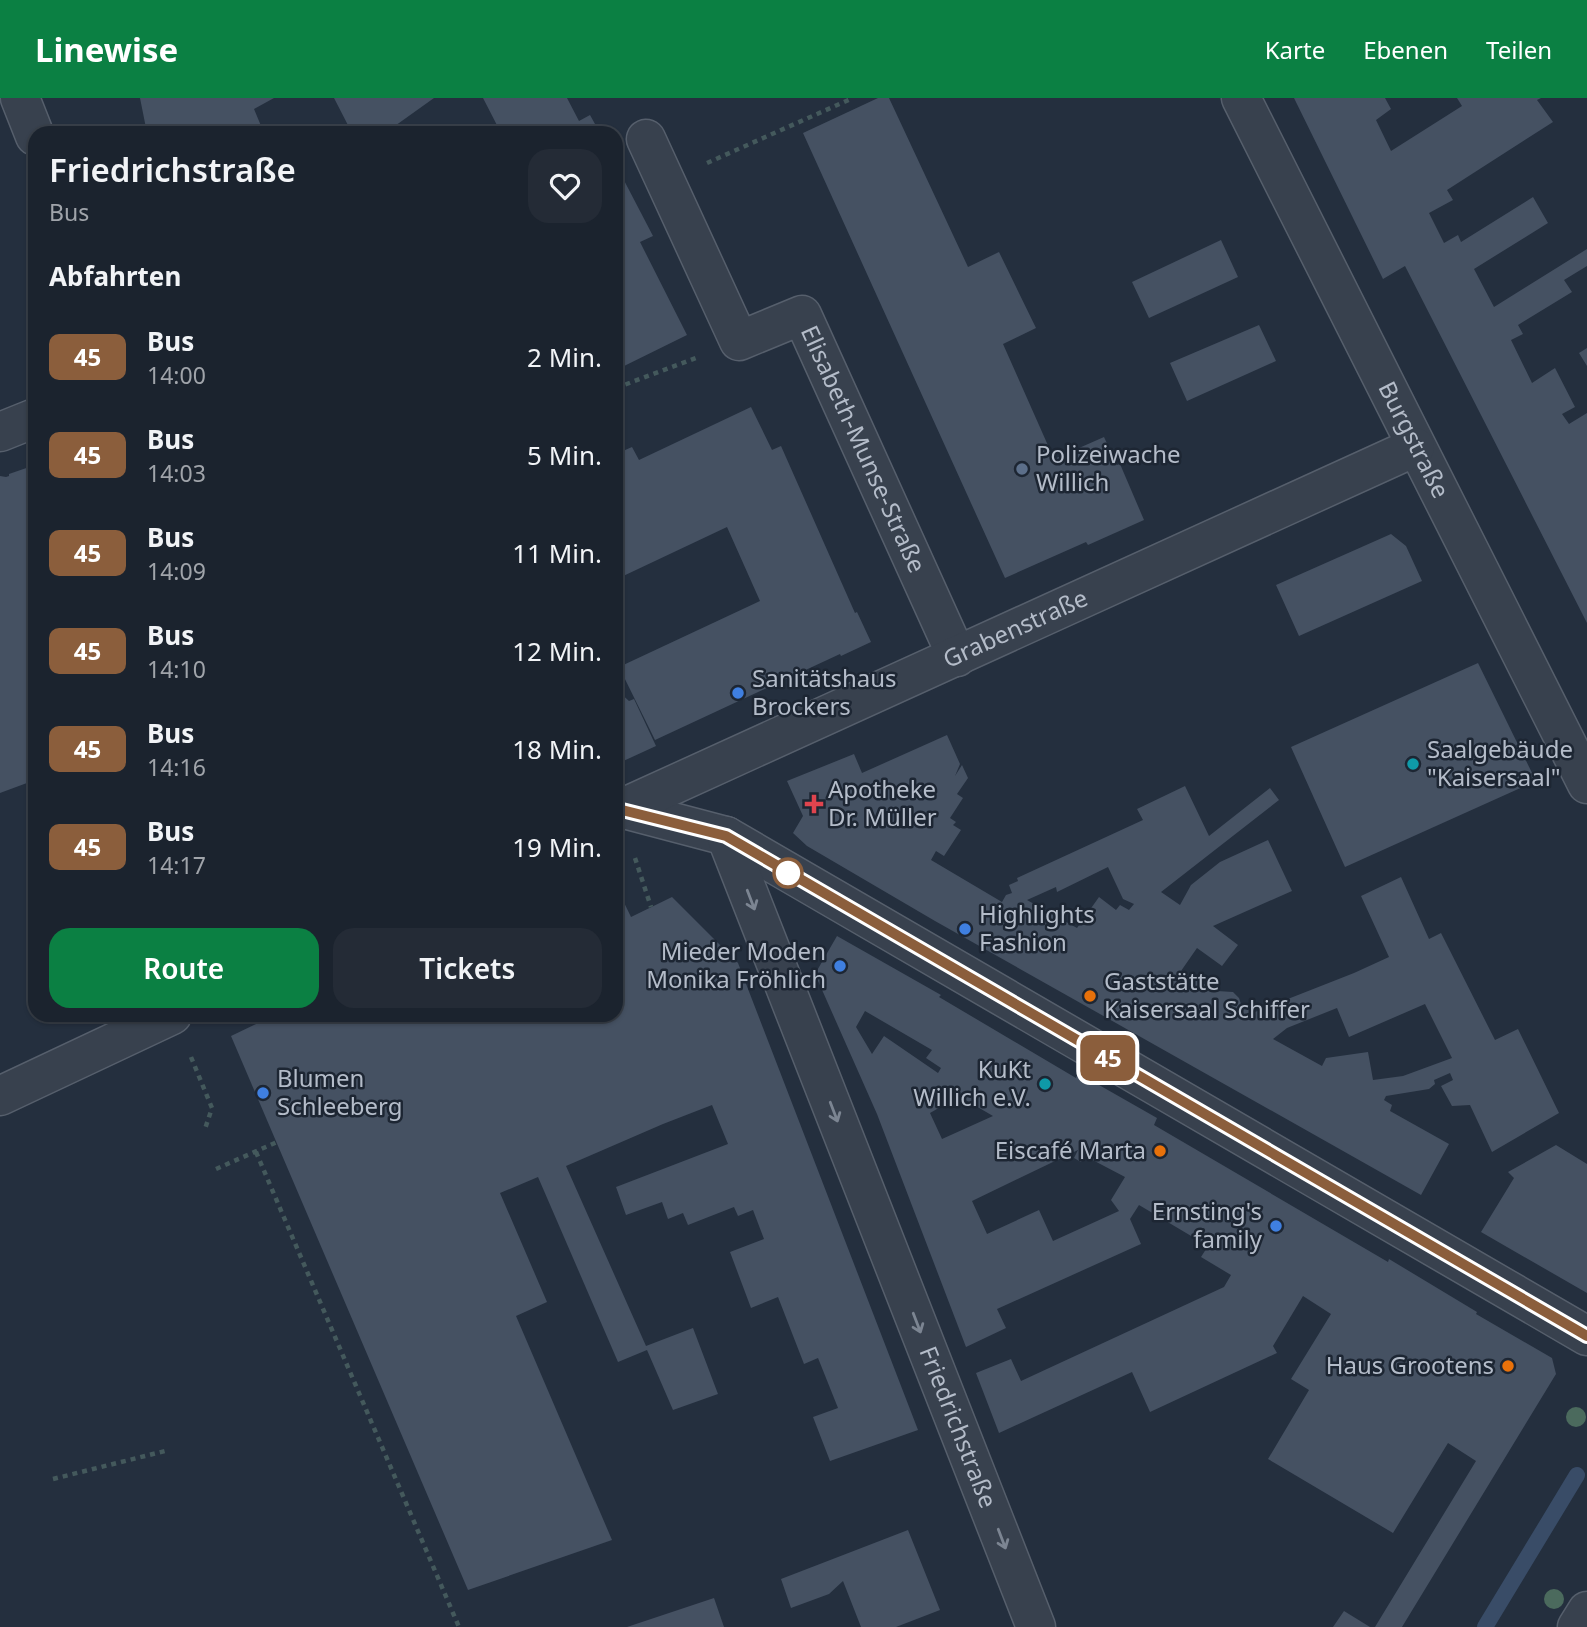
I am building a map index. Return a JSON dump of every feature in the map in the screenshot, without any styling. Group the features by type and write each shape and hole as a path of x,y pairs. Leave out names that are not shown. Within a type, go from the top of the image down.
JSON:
{"street":[{"path":"20,98 31,126"},
{"name":"Burgstraße","path":"1241,98 1587,784"},
{"path":"646,139 739,341"},
{"name":"Elisabeth-Munse-Straße","path":"739,341 802,315 957,657"},
{"path":"0,432 28,421"},
{"name":"Grabenstraße","path":"623,806 1415,447"},
{"path":"623,810 726,836 1587,1336"},
{"name":"Friedrichstraße","path":"726,836 1036,1627"},
{"path":"0,1096 157,1022"},
{"path":"1577,1627 1587,1611"}],"path":[{"path":"665,181 853,98"},
{"path":"623,385 739,341"},
{"path":"188,1050 212,1108 205,1129"},
{"path":"216,1170 277,1142"},
{"path":"257,1152 459,1627"},
{"path":"53,1479 169,1450"}],"building":[{"path":"140,98 274,98 254,109 261,126 146,126"},
{"path":"334,98 434,98 395,126 348,126"},
{"path":"483,98 567,98 579,121 590,115 596,126 497,126"},
{"path":"878,98 889,98 968,267 999,252 1036,328 1003,344 1054,459 1104,437 1117,465 1120,464 1144,520 1005,578 803,133"},
{"path":"1294,98 1385,98 1391,109 1376,120 1391,151 1462,106 1457,98 1541,98 1537,100 1553,122 1447,190 1453,200 1429,213 1444,243 1458,235 1461,242 1533,197 1548,223 1474,269 1494,307 1587,249 1587,266 1564,280 1572,292 1518,325 1523,334 1511,340 1532,383 1555,368 1575,407 1562,414 1569,424 1587,413 1587,623 1405,266 1383,279"},
{"path":"623,178 653,236 640,242 687,335 623,367"},
{"path":"1221,240 1238,277 1149,318 1132,282"},
{"path":"1259,325 1276,361 1187,401 1170,363"},
{"path":"1587,348 1587,366 1579,353"},
{"path":"751,407 772,450 781,446 855,613 857,612 871,642 655,740 623,675 623,665 760,601 727,527 623,576 623,451 632,447 639,460"},
{"path":"28,467 28,783 0,793 0,476 6,477"},
{"path":"1391,534 1406,546 1422,581 1299,636 1276,585"},
{"name":"Saalgebäude \"Kaisersaal\"","path":"1478,663 1536,781 1345,867 1291,747"},
{"path":"623,695 629,701 634,699 656,746 623,761"},
{"path":"947,735 960,764 955,776 962,765 968,778 957,794 963,798 950,818 956,822 953,825 961,830 944,856 936,851 931,860 1002,902 1006,895 1012,893 1009,885 1018,881 1017,878 1143,820 1137,809 1185,786 1209,836 1270,788 1279,800 1161,892 1180,905 1191,885 1220,862 1268,840 1292,891 1213,926 1238,945 1222,966 1197,948 1181,971 1217,991 1233,992 1241,1004 1255,1012 1354,973 1389,957 1361,896 1401,877 1429,939 1441,933 1495,1040 1518,1029 1559,1113 1492,1152 1470,1105 1452,1106 1441,1086 1453,1080 1450,1073 1434,1080 1435,1084 1429,1089 1386,1096 1384,1100 1392,1105 1390,1111 1449,1144 1421,1195 935,921 807,846 793,833 803,816 787,781 854,754 862,773","holes":["1108,867 1123,899 1134,904 1129,910 1120,905 1116,910 1099,897 1077,928 1027,900 1056,887 1057,892","1425,1004 1452,1058 1403,1076 1373,1080 1368,1052 1326,1058 1322,1066 1273,1039 1287,1028 1337,1008 1349,1037"]},
{"path":"672,897 738,963 918,1430 830,1461 813,1417 838,1408 818,1358 804,1364 778,1297 751,1308 730,1252 764,1239 753,1210 738,1216 734,1207 688,1225 683,1213 668,1219 662,1202 626,1215 616,1187 728,1144 712,1105 566,1166 646,1346 693,1328 718,1394 673,1410 647,1350 618,1362 538,1177 500,1193 547,1302 516,1316 612,1540 468,1590 231,1036 260,1022 623,1022 623,900 631,917"},
{"path":"837,936 941,995 939,997 1076,1078 1078,1073 1157,1118 1154,1125 1388,1262 1389,1259 1552,1358 1556,1374 1402,1627 1375,1627 1476,1461 1448,1443 1393,1533 1268,1459 1309,1390 1291,1379 1331,1314 1303,1296 1273,1346 1277,1353 1150,1412 1132,1372 999,1433 976,1373 1011,1359 1021,1381 1224,1287 1231,1275 1201,1257 1208,1246 1139,1205 1130,1219 1141,1244 997,1309 1006,1328 966,1347 877,1114 815,974","holes":["865,1011 932,1050 926,1058 941,1068 938,1073 884,1036 872,1054 856,1027","945,1088 993,1116 942,1139 930,1113 944,1105","1078,1150 1074,1158 1081,1162 1085,1156 1125,1177 1111,1200 1119,1211 1053,1241 1039,1210 987,1234 972,1201"]},
{"path":"1556,1145 1587,1164 1587,1293 1481,1232 1514,1178 1508,1172"},
{"path":"908,1530 940,1610 896,1627 861,1627 843,1581 829,1594 791,1608 781,1579"},
{"path":"714,1598 724,1627 627,1627"},
{"path":"1344,1611 1370,1627 1333,1627"}],"waterway":[{"path":"1485,1627 1577,1475"}],"bus line":[{"name":"45","path":"623,810 726,836 1587,1336"}],"place":[{"name":"Polizeiwache Willich","path":"1022,469"},
{"name":"Sanitätshaus Brockers","path":"738,693"},
{"name":"Saalgebäude \"Kaisersaal\"","path":"1413,764"},
{"name":"Apotheke Dr. Müller","path":"814,804"},
{"name":"Highlights Fashion","path":"965,929"},
{"name":"Mieder Moden Monika Fröhlich","path":"840,966"},
{"name":"Gaststätte Kaisersaal Schiffer","path":"1090,996"},
{"name":"KuKt Willich e.V.","path":"1045,1084"},
{"name":"Blumen Schleeberg","path":"263,1093"},
{"name":"Eiscafé Marta","path":"1160,1151"},
{"name":"Ernsting's family","path":"1276,1226"},
{"name":"Haus Grootens","path":"1508,1366"}]}
